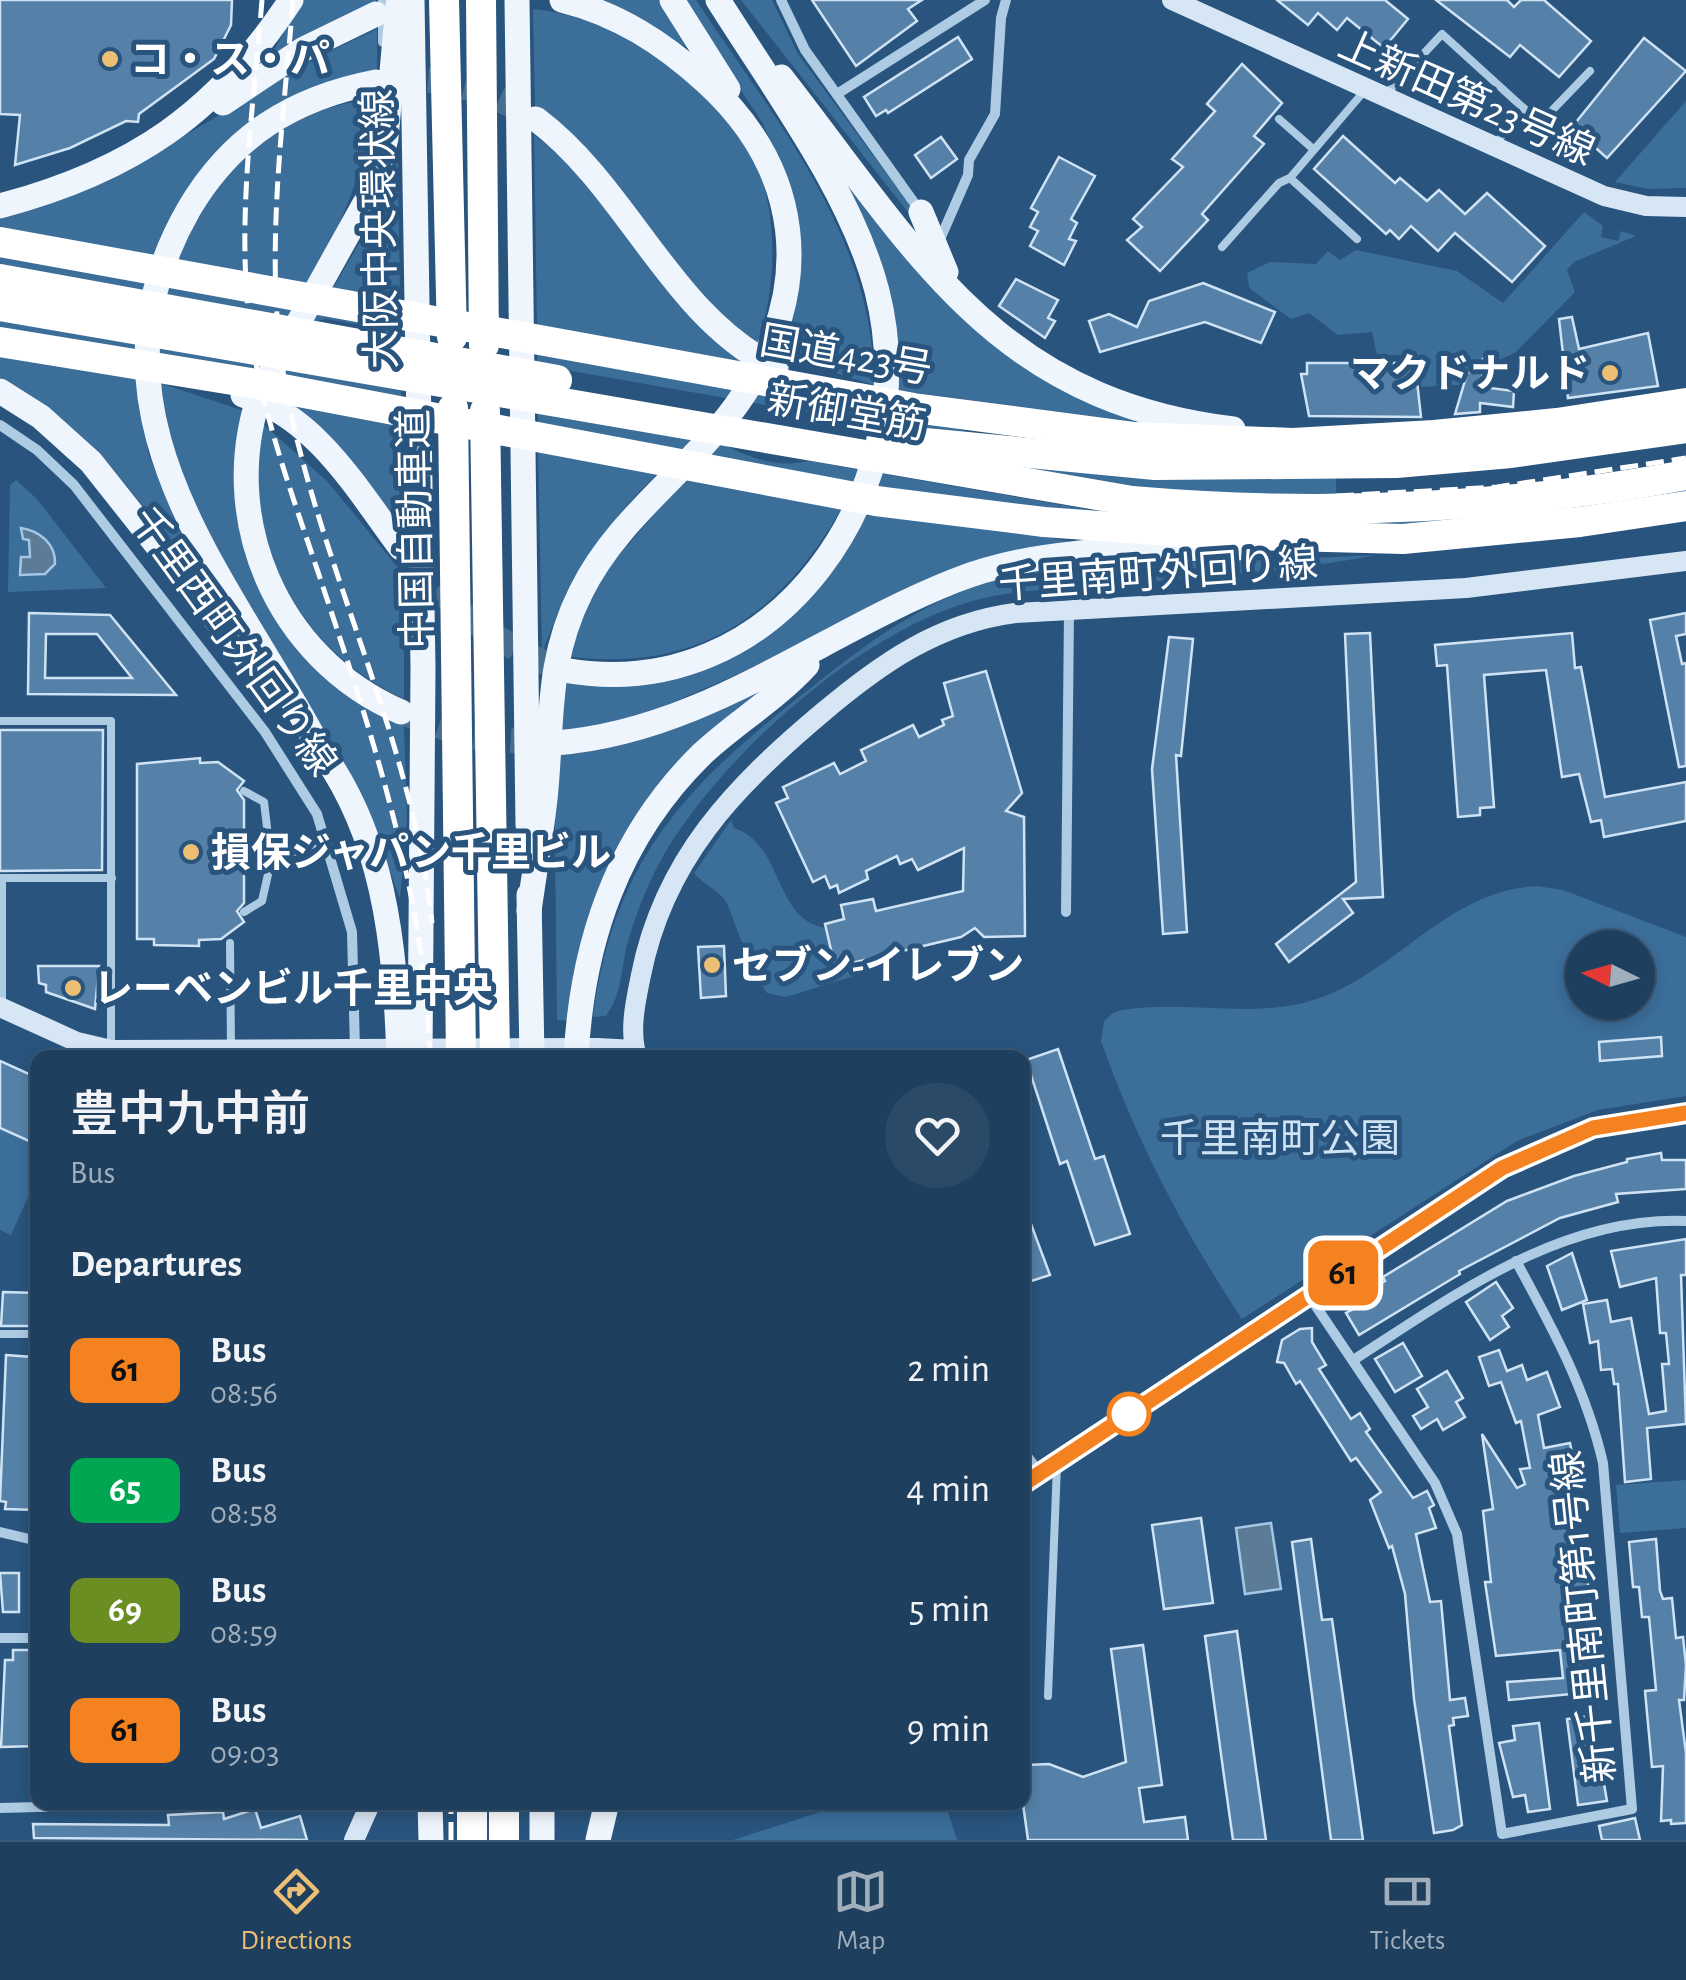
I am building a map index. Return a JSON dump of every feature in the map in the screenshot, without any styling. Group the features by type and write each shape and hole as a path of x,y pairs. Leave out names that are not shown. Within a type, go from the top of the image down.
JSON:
{"highway":[{"name":"中国自動車道","path":"444,0 452,305 461,1050"},
{"name":"中国自動車道","path":"481,0 495,1050"},
{"name":"国道423号","path":"0,242 1135,437 1293,443 1502,429 1686,403"},
{"name":"新御堂筋","path":"0,279 894,440 1068,460 1170,466 1195,461 1396,463 1686,428"},
{"name":"新御堂筋","path":"0,306 1132,501 1266,510 1404,508 1523,499 1686,476"},
{"path":"0,342 876,502 1044,522 1200,534 1404,539 1580,522 1686,506"},
{"path":"898,399 1059,442 1195,461"},
{"path":"472,1810 472,1840"},
{"path":"504,1810 504,1840"}],"main road":[{"path":"196,114 252,56 291,0"},
{"path":"398,0 386,138 374,187 277,357 252,420 246,478 249,519 258,558 282,610 323,661 354,686 401,712"},
{"name":"大阪中央環状線","path":"412,0 420,434 408,1018 418,1050"},
{"path":"517,0 532,1050"},
{"path":"562,0 614,17 659,43 730,104 761,144"},
{"path":"529,911 545,794 550,696 563,635 594,567 738,403 770,345 785,298 788,237 778,187 761,144 672,0"},
{"path":"719,2 966,308 1023,356 1113,402 1191,423 1326,439"},
{"path":"564,670 612,676 693,664 730,647 795,596 838,542 854,512 898,399 882,313 855,229 823,168 719,2"},
{"path":"0,206 82,179 196,114 212,110 304,49 380,7"},
{"path":"376,82 313,98 253,132 201,188 166,256 152,316 149,383 162,461 183,514 206,561 286,685 362,826 380,878 408,1018 402,1050"},
{"path":"536,118 590,166 686,296 732,340 796,377 898,399"},
{"path":"921,212 966,308"},
{"path":"125,363 166,378 252,397 284,414 333,459 401,548"},
{"path":"0,391 41,417 91,462 321,751"},
{"path":"555,743 630,731 670,718 952,582 1025,560 1072,553 1404,539"},
{"path":"576,1050 578,1017 597,922 618,868 647,819 713,744 850,631"},
{"path":"430,1810 430,1840"},
{"path":"542,1810 542,1840"},
{"path":"598,1840 605,1810"}],"street":[{"path":"781,0 798,39 911,192 921,212"},
{"path":"837,94 984,0"},
{"path":"936,248 968,175 969,160 995,114 1000,18 1006,0"},
{"name":"上新田第23号線","path":"1172,0 1618,201 1686,206"},
{"path":"380,7 386,138"},
{"name":"千里西町外回り線","path":"0,424 37,450 83,496 280,752 317,814 352,932 355,1050"},
{"name":"千里南町外回り線","path":"635,1050 632,1022 655,918 687,854 738,787 854,686 910,646 990,617 1466,588 1686,561"},
{"path":"1066,912 1069,610"},
{"path":"1,1008 76,1042 111,1050"},
{"path":"1040,1473 1488,1177 1540,1148 1593,1128 1686,1112"},
{"path":"1355,1359 1516,1260 1580,1236 1659,1220 1686,1221"},
{"name":"新千里南町第1号線","path":"1309,1296 1435,1482 1457,1534 1502,1834 1632,1809 1603,1463 1591,1410 1572,1364 1516,1260"},
{"path":"0,1532 30,1539"},
{"path":"0,1638 30,1638"},
{"path":"0,1808 30,1807"},
{"path":"354,1840 368,1810"}],"lane":[{"path":"1222,247 1279,183 1290,178 1312,148 1442,34 1540,123 1590,72"},
{"path":"1495,147 1522,107"},
{"path":"1279,119 1312,148"},
{"path":"1290,178 1356,239"},
{"path":"0,721 112,721 111,1050"},
{"path":"244,791 264,802 271,861 262,901 244,912"},
{"path":"271,861 324,840"},
{"path":"1,1008 1,878 112,878"},
{"path":"230,944 231,1050"},
{"path":"0,1334 30,1334"},
{"path":"1040,1473 1048,1696"}],"green space":[{"path":"303,0 376,0 376,4 271,55"},
{"path":"598,0 662,0 689,49 630,13"},
{"path":"681,0 696,0 815,181 858,279 870,331 874,385 778,355 789,185 762,122"},
{"path":"741,0 772,0 798,54 906,200 914,212 911,216"},
{"path":"533,9 586,21 635,44 709,95 736,126 764,185 770,216 771,282 757,345 697,289 596,161 568,132 535,107"},
{"path":"377,29 377,71 299,94 238,131 213,156 191,184 156,258 0,231 0,218 114,177 320,56"},
{"path":"377,98 351,195 309,285 177,262 211,199 253,150 308,116"},
{"path":"1686,101 1686,188 1648,189 1615,182"},
{"path":"534,135 589,186 685,306 740,361 537,327"},
{"path":"829,152 939,290 1150,424 896,390 896,356 886,295 868,239"},
{"path":"398,159 400,302 332,290 364,235"},
{"path":"1584,212 1603,226 1601,237 1618,241 1621,231 1636,236 1574,262 1567,270 1575,292 1516,352 1467,370 1459,385 1421,387 1421,355 1377,355 1372,332 1338,335 1309,313 1291,319 1249,288 1247,273 1270,262 1316,264 1328,251 1340,260 1356,250 1457,271 1503,303"},
{"path":"0,250 401,321 401,340 379,328 326,319 312,322 0,269"},
{"path":"0,316 401,387 401,406 0,333"},
{"path":"537,347 952,427 992,439 839,418 537,365"},
{"path":"0,353 138,378 148,453 195,570 103,457 50,410 0,377"},
{"path":"160,383 244,411 235,461 237,509 246,555 264,598 290,637 322,672 360,702 404,726 407,818 400,899 367,807 198,519 173,452"},
{"path":"293,405 402,426 402,534"},
{"path":"538,412 727,446 766,461 809,461 1103,512 1374,524 1547,511 1686,490 1686,497 1399,529 1071,519 538,431"},
{"path":"263,424 327,481 404,575 404,699 367,678 334,652 307,621 285,586 269,548 260,508 258,467"},
{"path":"865,442 1336,475 1336,503 1204,502"},
{"path":"538,450 659,472 589,555 564,600 542,653"},
{"path":"687,477 844,504 793,578 730,629 695,645 656,656 566,656 604,572"},
{"path":"16,480 37,499 106,588 8,592 10,485"},
{"path":"866,509 1070,541 1028,549 653,711 593,727 554,730 560,680 612,686 660,683 704,671 744,651 780,624 812,591"},
{"path":"1377,555 1257,572 1003,594 942,612 899,632 815,688 740,757 708,793 672,841 649,884 627,945 611,1008 606,1016 593,1017 604,960 620,909 666,825 697,788 772,718 906,619 980,585 1052,569"},
{"path":"761,692 668,781 572,1021 557,1020 554,755 635,740"},
{"path":"731,820 734,828 762,849 796,911 809,922 826,928 835,964 863,960 857,975 786,997 767,993 725,901 694,873"},
{"name":"千里南町公園","path":"1537,886 1563,890 1686,937 1686,1096 1598,1110 1517,1141 1242,1319 1181,1219 1146,1150 1101,1041 1104,1022 1117,1011 1145,1007 1261,1009 1307,1002 1367,974 1474,903 1504,891"},
{"path":"0,1128 30,1142 30,1193 11,1235 0,1230"},
{"path":"1686,1480 1686,1528 1620,1533 1616,1485"},
{"path":"826,1810 947,1810 957,1840 733,1840"}],"shaded area":[{"path":"21,528 40,535 53,550 55,564 45,574 20,575 21,557 30,557 29,540 23,539"},
{"path":"1271,1523 1281,1589 1245,1594 1236,1528"}],"building":[{"path":"0,0 232,0 231,25 214,59 139,114 138,122 126,121 70,148 15,165 20,115 0,114"},
{"path":"812,0 922,0 908,9 917,21 856,66"},
{"path":"1277,0 1385,0 1408,19 1384,48 1347,18 1337,30 1318,13 1308,25"},
{"path":"1436,0 1507,0 1514,7 1521,0 1544,0 1591,41 1559,77 1520,45 1510,57"},
{"path":"958,37 972,59 888,113 886,110 876,116 864,97"},
{"path":"1644,38 1686,71 1607,158 1572,127"},
{"path":"1242,64 1282,103 1254,136 1264,144 1202,214 1208,220 1160,271 1127,240 1142,227 1133,219 1183,167 1172,159 1215,111 1207,104"},
{"path":"1343,136 1395,183 1400,178 1427,201 1439,190 1465,214 1487,193 1545,246 1512,282 1455,233 1438,251 1411,226 1399,239 1390,230 1386,234 1314,169"},
{"path":"941,137 957,159 931,178 915,155"},
{"path":"1059,157 1095,176 1071,219 1077,223 1069,239 1076,241 1064,265 1030,246 1038,231 1030,227 1038,212 1031,208"},
{"path":"1016,279 1058,300 1048,318 1055,321 1045,338 999,306"},
{"path":"1203,283 1275,312 1261,343 1205,322 1100,352 1089,321 1109,314 1137,327 1149,301"},
{"name":"マクドナルド","path":"1572,317 1579,349 1648,333 1658,386 1568,398 1559,319"},
{"path":"1483,359 1482,387 1514,391 1513,407 1480,403 1480,412 1455,414 1467,374"},
{"path":"1307,363 1415,363 1421,417 1309,416 1301,374 1307,374"},
{"path":"29,613 110,615 176,695 28,694","holes":["46,634 97,634 132,678 45,678"]},
{"path":"1686,613 1686,634 1676,636 1682,664 1686,663 1686,766 1679,767 1650,620"},
{"path":"1370,633 1383,897 1343,899 1353,913 1289,962 1276,944 1356,882 1345,634"},
{"path":"1572,633 1575,668 1581,667 1605,797 1686,782 1686,821 1604,837 1601,820 1591,822 1579,774 1562,777 1546,670 1484,675 1494,807 1480,808 1480,815 1458,817 1447,665 1437,666 1435,645"},
{"path":"1169,637 1193,639 1181,756 1176,755 1187,932 1163,934 1152,769"},
{"path":"986,671 1022,793 1006,811 1024,817 1025,936 984,937 975,928 961,937 835,967 825,924 844,919 841,905 873,899 876,911 963,891 964,848 918,870 912,859 900,864 897,856 866,871 868,879 839,893 837,885 830,888 825,876 813,882 776,803 788,798 783,787 834,763 840,774 866,761 861,750 913,725 919,737 944,725 942,720 953,716 944,683"},
{"path":"0,730 103,730 102,870 0,871"},
{"name":"損保ジャパン千里ビル","path":"200,758 200,763 218,762 244,781 237,790 244,800 244,903 237,911 244,922 221,939 199,940 199,946 154,945 154,939 137,939 137,764"},
{"name":"セブン-イレブン","path":"724,946 726,996 701,998 698,947"},
{"name":"レーベンビル千里中央","path":"38,966 99,966 95,1009 46,992 46,985 39,983"},
{"path":"1661,1037 1662,1056 1600,1061 1599,1042"},
{"path":"1058,1049 1095,1159 1104,1156 1130,1234 1095,1245 1067,1161 1060,1164 1030,1072 1030,1059"},
{"path":"0,1061 30,1074 30,1141 0,1128"},
{"path":"1661,1153 1662,1160 1686,1160 1686,1189 1616,1194 1618,1202 1560,1218 1459,1271 1460,1274 1359,1335 1346,1313 1355,1308 1351,1300 1385,1281 1383,1277 1507,1201 1627,1159"},
{"path":"1030,1221 1050,1275 1030,1281"},
{"path":"1686,1239 1686,1275 1681,1275 1686,1424 1647,1428 1651,1479 1625,1482 1618,1384 1614,1384 1612,1369 1601,1370 1598,1341 1590,1343 1583,1304 1607,1300 1611,1322 1631,1318 1649,1414 1666,1411 1662,1364 1669,1364 1666,1333 1660,1333 1656,1278 1620,1287 1611,1251"},
{"path":"1572,1253 1587,1300 1562,1310 1547,1266"},
{"path":"1496,1282 1513,1308 1502,1316 1509,1327 1490,1340 1466,1302"},
{"path":"3,1292 30,1293 30,1326 1,1326"},
{"path":"1312,1328 1312,1342 1326,1365 1319,1369 1351,1419 1360,1413 1370,1429 1366,1432 1413,1498 1427,1491 1434,1505 1429,1508 1436,1528 1416,1534 1430,1602 1441,1601 1450,1700 1465,1698 1468,1716 1453,1718 1454,1725 1449,1726 1462,1825 1453,1830 1434,1833 1414,1699 1405,1594 1392,1546 1389,1548 1370,1500 1381,1492 1356,1458 1351,1461 1300,1381 1296,1384 1284,1363 1277,1362 1282,1340 1300,1329"},
{"path":"1403,1343 1422,1376 1395,1392 1375,1359"},
{"path":"1499,1350 1507,1371 1522,1365 1527,1380 1547,1372 1560,1407 1538,1415 1544,1448 1570,1443 1578,1484 1563,1488 1573,1569 1586,1568 1590,1601 1584,1602 1586,1613 1574,1615 1583,1693 1509,1700 1507,1682 1563,1678 1560,1650 1496,1656 1485,1582 1491,1582 1483,1511 1493,1509 1482,1434 1517,1488 1525,1484 1520,1469 1530,1468 1521,1421 1516,1423 1501,1382 1489,1386 1479,1357"},
{"path":"6,1355 30,1357 30,1510 5,1509 6,1502 0,1501"},
{"path":"1447,1371 1463,1398 1456,1402 1465,1417 1443,1430 1437,1419 1421,1429 1413,1416 1428,1407 1417,1389"},
{"path":"1201,1518 1213,1603 1164,1609 1152,1525"},
{"path":"1311,1539 1322,1620 1332,1619 1363,1840 1331,1840 1292,1542"},
{"path":"1656,1539 1660,1591 1663,1599 1672,1598 1676,1638 1683,1637 1686,1665 1684,1700 1679,1700 1686,1753 1686,1823 1661,1821 1663,1766 1652,1767 1645,1691 1656,1690 1649,1617 1642,1617 1639,1587 1633,1587 1629,1542"},
{"path":"0,1573 19,1573 19,1612 3,1612"},
{"path":"1237,1631 1266,1840 1233,1840 1224,1776 1205,1636"},
{"path":"1143,1645 1162,1785 1139,1788 1144,1822 1185,1817 1188,1840 1028,1840 1024,1810 1030,1810 1030,1765 1049,1764 1083,1777 1126,1762 1111,1649"},
{"path":"13,1650 29,1650 30,1746 1,1747 5,1660 13,1660"},
{"path":"1589,1716 1595,1765 1614,1762 1616,1776 1603,1778 1607,1801 1578,1805 1567,1719"},
{"path":"1539,1723 1550,1809 1528,1812 1525,1795 1513,1797 1499,1743 1515,1740 1513,1726"},
{"path":"255,1810 261,1828 300,1816 307,1840 34,1838 33,1824 169,1825 168,1815 223,1812 224,1819"},
{"path":"1635,1818 1640,1840 1602,1840 1599,1826"}],"tunnel":[{"path":"391,81 429,80 465,87 533,117"},
{"path":"412,561 480,626 519,651 564,670"},
{"path":"404,713 469,737 545,743"}],"railway":[{"path":"262,0 245,217 253,347 274,439 361,703 394,819 418,936 429,1050"},
{"path":"293,0 275,247 276,297 287,395 322,528 406,788 422,855 432,923"},
{"path":"1336,496 1497,487 1686,458"},
{"path":"451,1810 451,1840"}],"bus line":[{"name":"61","path":"1030,1480 1502,1168 1540,1148 1593,1128 1636,1118 1686,1113"}],"place":[{"name":"コ・ス・パ","path":"110,59"},
{"name":"マクドナルド","path":"1610,373"},
{"name":"損保ジャパン千里ビル","path":"191,852"},
{"name":"セブン-イレブン","path":"712,965"},
{"name":"レーベンビル千里中央","path":"73,988"}]}
